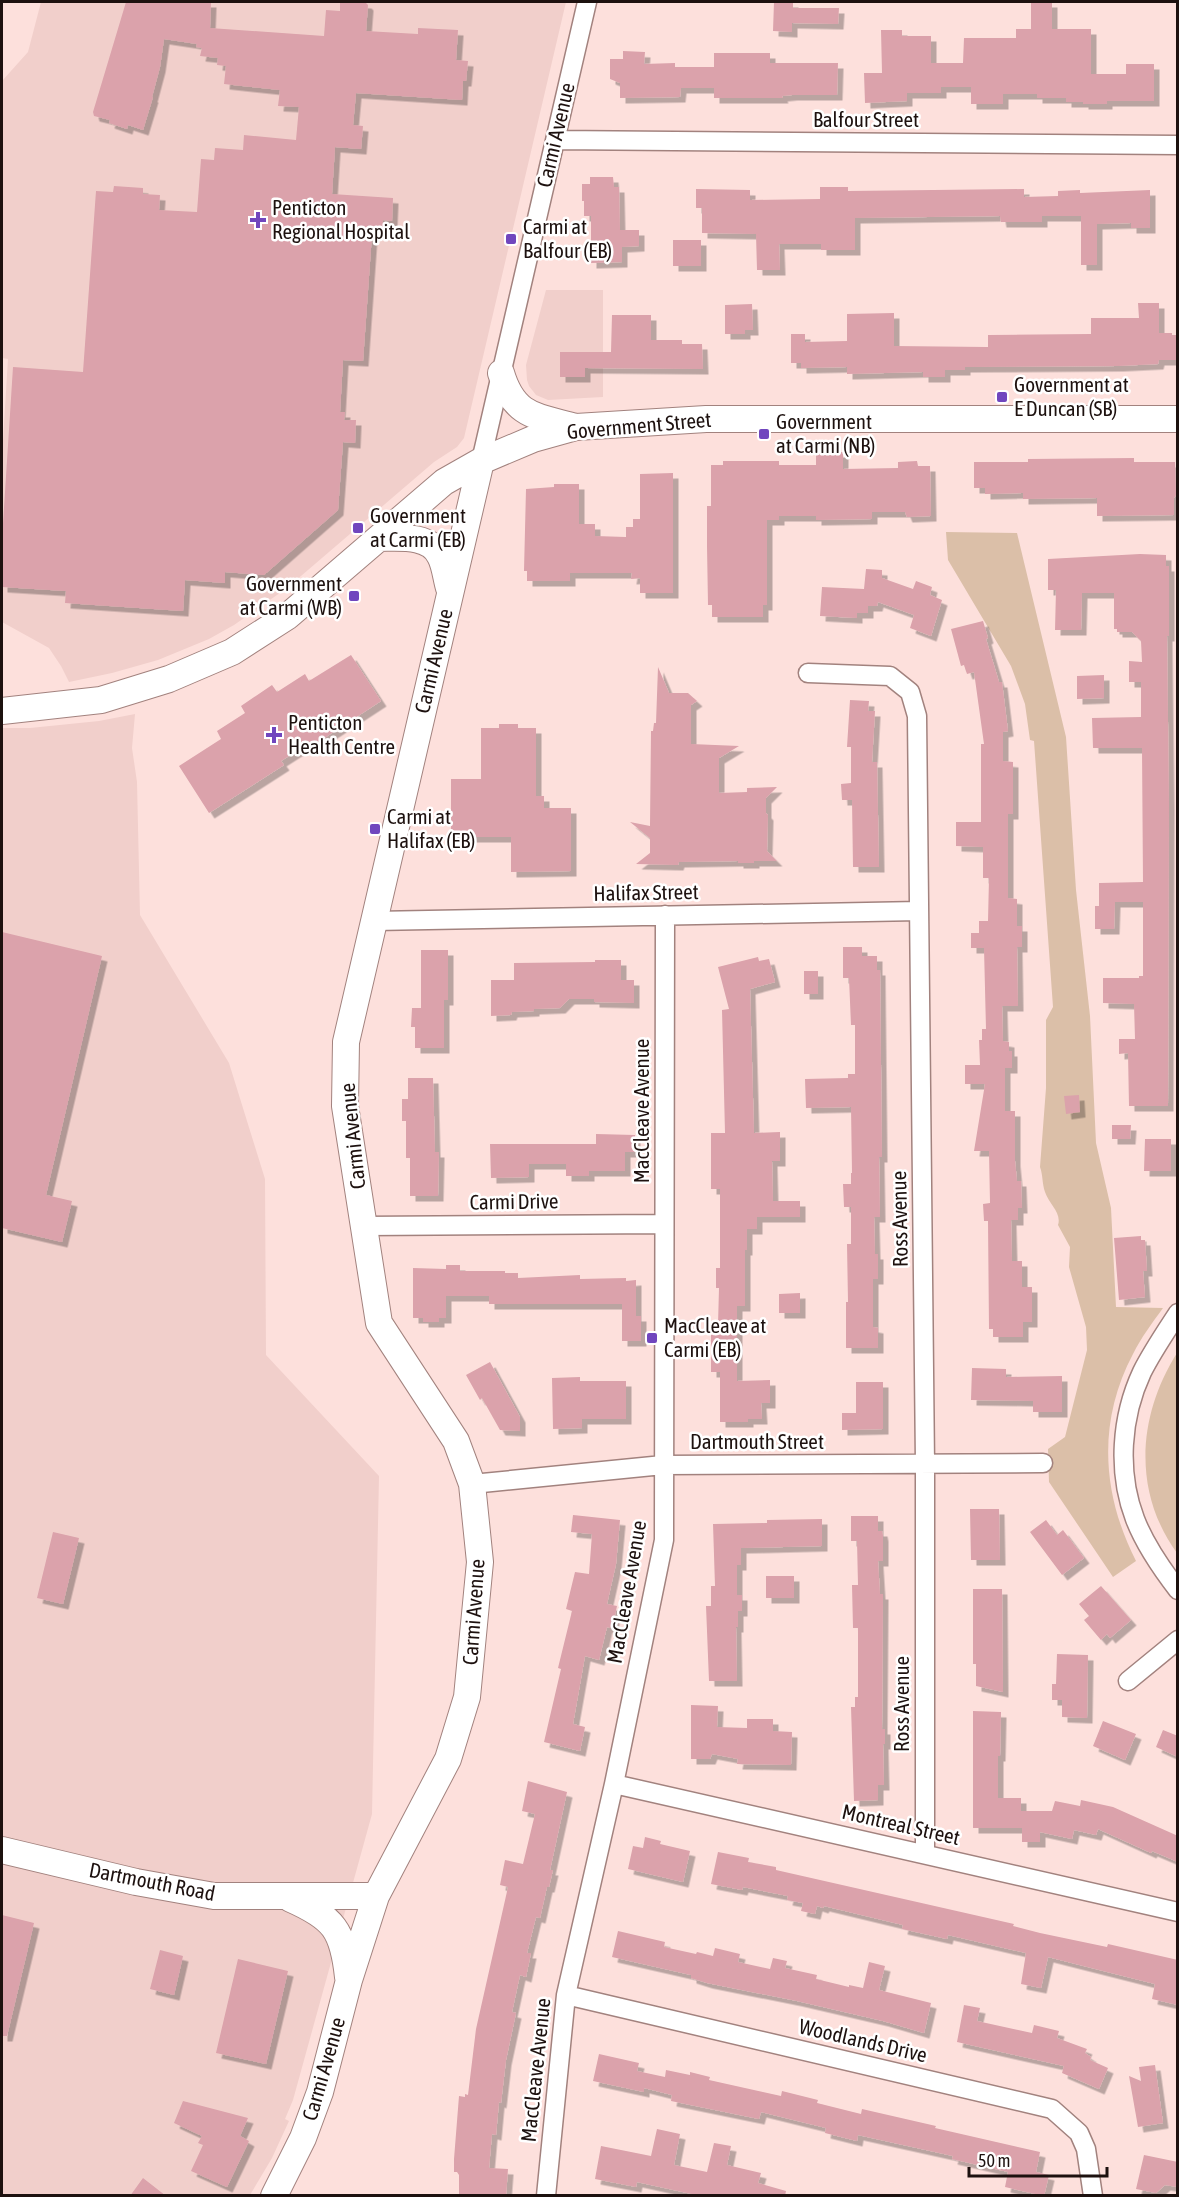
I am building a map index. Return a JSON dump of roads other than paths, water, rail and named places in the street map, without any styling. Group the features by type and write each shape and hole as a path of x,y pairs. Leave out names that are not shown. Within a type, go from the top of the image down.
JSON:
{"street":[{"name":"Carmi Avenue","path":"274,2196 303,2138 320,2092 349,1980 376,1896 448,1759 467,1697 480,1562 472,1484 456,1441 379,1323 345,1106 346,1042 587,2"},
{"name":"Balfour Street","path":"555,140 1178,144"},
{"path":"501,373 512,399 527,414 576,427"},
{"name":"Government Street","path":"2,711 101,700 169,679 232,652 288,616 444,482 481,461 533,439 576,427 706,419 1178,419"},
{"path":"379,538 405,537 433,547 440,556 450,592"},
{"name":"Ross Avenue","path":"808,673 890,676 910,692 917,716 925,1464 925,1853"},
{"name":"Halifax Street","path":"374,921 919,911"},
{"name":"MacCleave Avenue","path":"546,2196 566,1995 614,1784 664,1540 665,915"},
{"name":"Carmi Drive","path":"364,1226 664,1224"},
{"path":"1178,1313 1134,1391 1124,1436 1124,1467 1134,1518 1147,1546 1178,1590"},
{"name":"Dartmouth Street","path":"472,1484 663,1465 1043,1463"},
{"path":"1128,1681 1178,1640"},
{"name":"Montreal Street","path":"614,1784 1178,1912"},
{"name":"Dartmouth Road","path":"2,1850 176,1891 214,1896 376,1896"},
{"path":"285,1897 315,1910 336,1930 346,1955 349,1980"},
{"name":"Woodlands Drive","path":"566,1995 1053,2109 1078,2133 1086,2150 1093,2196"}],"place":[{"name":"Penticton Regional Hospital","path":"258,220"},
{"name":"Carmi at Balfour (EB)","path":"511,239"},
{"name":"Government at E Duncan (SB)","path":"1002,397"},
{"name":"Government at Carmi (NB)","path":"764,434"},
{"name":"Government at Carmi (EB)","path":"358,528"},
{"name":"Government at Carmi (WB)","path":"354,596"},
{"name":"Penticton Health Centre","path":"274,735"},
{"name":"Carmi at Halifax (EB)","path":"375,829"},
{"name":"MacCleave at Carmi (EB)","path":"652,1338"}]}
